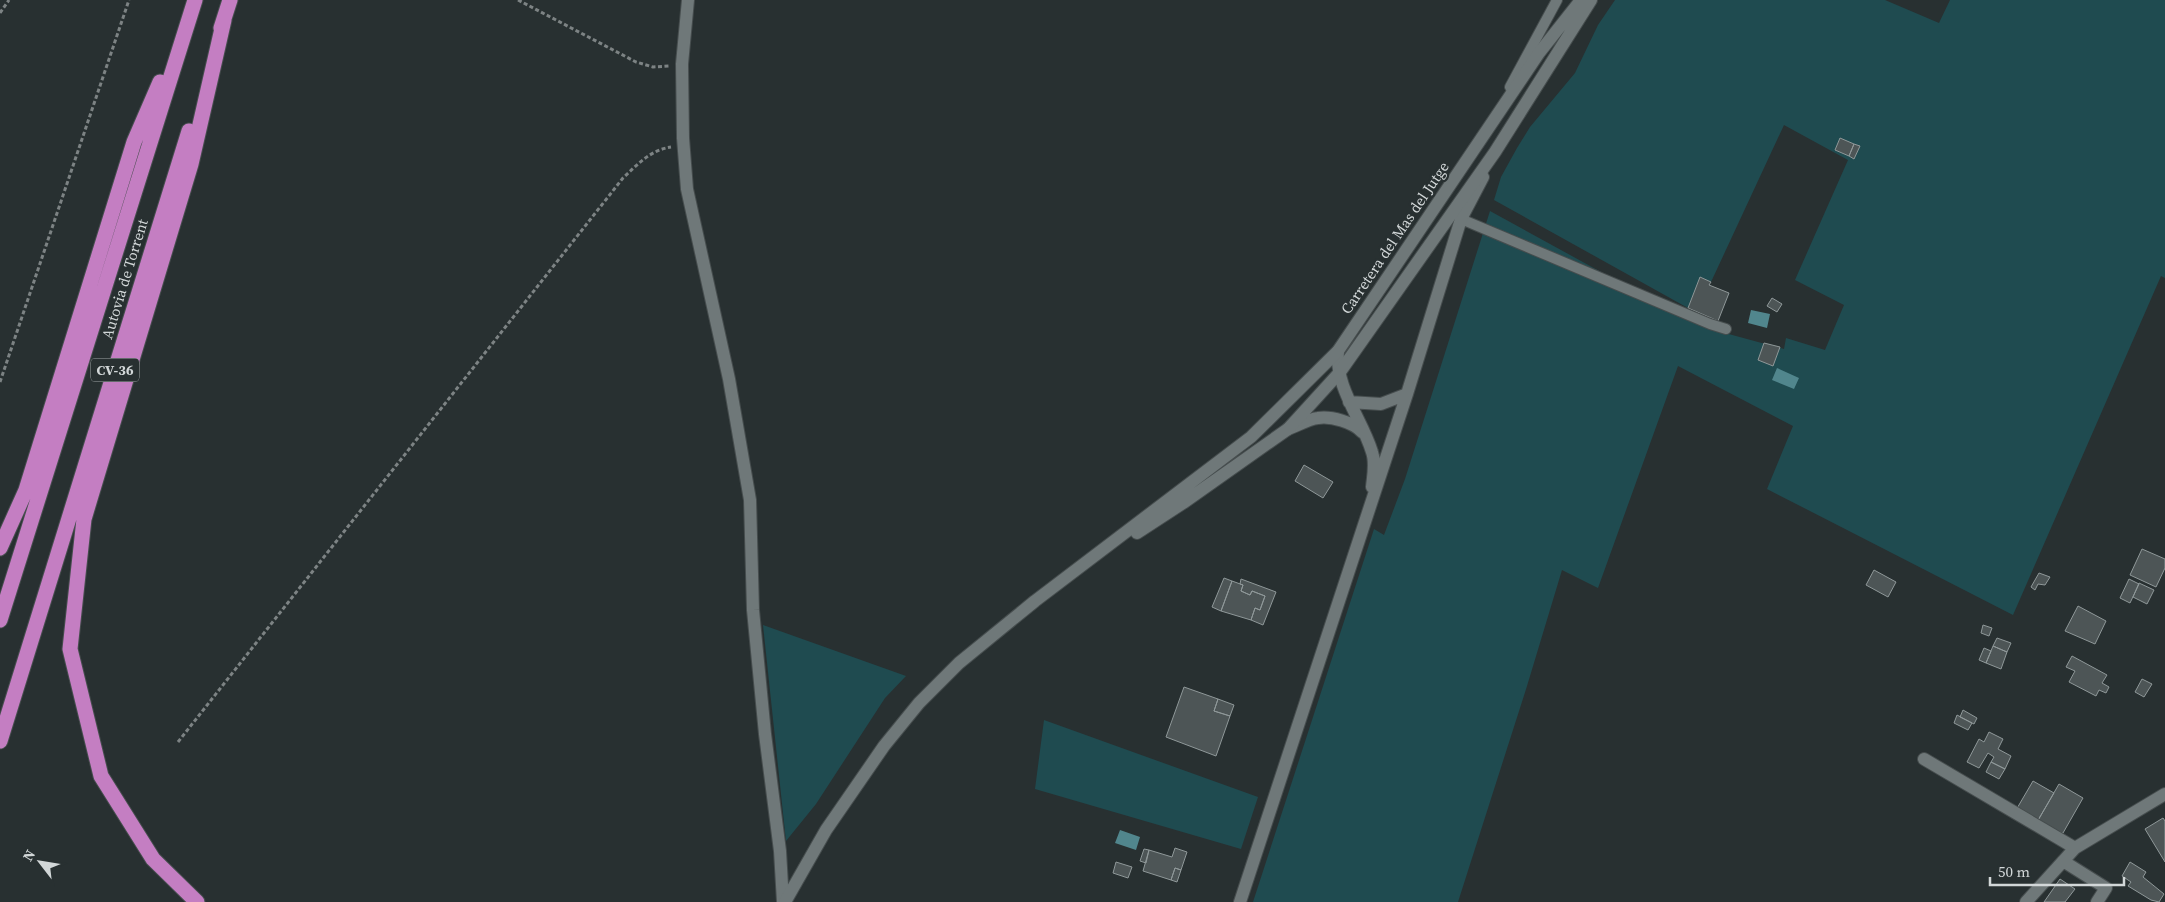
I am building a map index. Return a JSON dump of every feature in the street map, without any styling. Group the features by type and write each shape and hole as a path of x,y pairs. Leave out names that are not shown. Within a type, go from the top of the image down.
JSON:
{"highway":[{"name":"Autovia de Torrent","path":"0,741 230,0"},
{"name":"Autovia de Torrent","path":"0,620 193,5"},
{"path":"0,548 26,490 134,142 193,5"},
{"path":"197,902 153,859 100,776 70,649 84,519 191,164 224,20"}],"street":[{"path":"688,0 682,64 687,189 729,379 750,500 753,610 764,734 780,851 784,902"},
{"name":"Carretera del Mas del Jutge","path":"1068,577 1251,437 1338,351 1539,52 1580,0"},
{"path":"784,902 826,830 884,746 919,703 959,664 1068,577 1183,503 1288,429 1340,372 1495,152 1590,0"},
{"path":"1240,902 1408,394 1461,219 1495,152"},
{"path":"1338,351 1337,362 1349,402 1373,453 1374,466 1369,512"},
{"path":"1349,402 1380,404 1408,394"},
{"path":"1288,429 1318,418 1357,426 1366,438"},
{"path":"1924,760 2076,848"},
{"path":"2026,902 2076,848 2165,794"},
{"path":"2063,861 2106,888 2097,902"}],"lane":[{"path":"1480,142 1557,0"},
{"path":"1461,219 1710,324 1726,329"}],"path":[{"path":"0,14 9,0"},
{"path":"0,382 129,0"},
{"path":"518,0 636,62 653,67 682,64"},
{"path":"178,742 623,178 644,158 660,148 684,145"}],"shaded area":[{"path":"1615,0 1885,0 1939,23 1950,0 2165,0 2165,278 2161,276 2013,615 1767,489 1793,426 1678,366 1598,588 1562,570 1458,902 1253,902 1374,529 1384,535 1405,479 1490,211 1652,300 1714,330 1784,349 1786,338 1825,350 1844,305 1795,280 1848,160 1784,125 1711,282 1700,278 1688,308 1494,200 1501,177 1517,148 1530,127 1575,73 1598,25"},
{"path":"1751,310 1770,314 1767,328 1748,323"},
{"path":"1777,368 1799,378 1794,389 1772,380"},
{"path":"763,625 906,676 885,698 816,804 786,841"},
{"path":"1044,720 1258,797 1241,849 1035,789"},
{"path":"1120,830 1140,837 1136,850 1115,843"}],"building":[{"path":"1840,138 1854,144 1849,156 1835,150"},
{"path":"1854,144 1860,146 1854,159 1849,156"},
{"path":"1700,277 1711,282 1709,285 1729,293 1718,321 1688,308"},
{"path":"1772,298 1782,304 1777,312 1767,306"},
{"path":"1764,343 1780,347 1773,366 1758,360"},
{"path":"1304,465 1333,482 1323,498 1295,481"},
{"path":"2142,549 2165,559 2165,568 2156,587 2130,575"},
{"path":"1874,570 1896,582 1888,597 1866,585"},
{"path":"2039,573 2050,577 2045,585 2038,584 2035,590 2031,587"},
{"path":"1224,578 1232,581 1221,611 1212,607"},
{"path":"1241,579 1276,592 1263,625 1251,620 1255,608 1260,610 1265,596 1252,591 1250,595 1241,591 1243,585 1240,584"},
{"path":"2129,579 2139,584 2130,603 2120,598"},
{"path":"1232,581 1243,585 1241,591 1250,595 1252,591 1265,596 1260,610 1255,608 1251,620 1221,611"},
{"path":"2139,583 2154,590 2147,604 2133,597"},
{"path":"2078,606 2106,621 2095,644 2065,631"},
{"path":"1983,625 1992,628 1989,636 1981,633"},
{"path":"1997,638 2011,643 2007,652 1993,646"},
{"path":"1993,646 2007,652 2001,669 1986,663"},
{"path":"1984,648 1991,651 1986,663 1979,660"},
{"path":"2072,656 2107,675 2102,683 2109,687 2106,693 2099,690 2096,696 2069,682 2075,671 2066,667"},
{"path":"2142,679 2152,684 2144,697 2135,692"},
{"path":"1184,687 1218,699 1214,711 1230,716 1216,756 1166,737"},
{"path":"1218,699 1234,705 1230,716 1214,711"},
{"path":"1963,710 1977,718 1974,724 1960,717"},
{"path":"1957,715 1972,723 1968,730 1954,723"},
{"path":"1989,732 2003,739 1998,749 2011,756 2005,769 1991,762 1994,757 1988,753 1979,768 1967,762 1979,739 1984,742"},
{"path":"1991,762 2005,769 1999,779 1986,772"},
{"path":"2033,781 2054,793 2037,822 2016,810"},
{"path":"2059,784 2083,798 2063,833 2049,829 2037,822"},
{"path":"2163,818 2165,821 2165,862 2145,829"},
{"path":"1175,848 1187,852 1181,870 1175,868 1171,880 1143,871 1149,850 1172,857"},
{"path":"1144,849 1149,850 1146,863 1140,861"},
{"path":"1116,862 1132,867 1128,878 1113,873"},
{"path":"2130,862 2146,872 2143,877 2164,894 2159,902 2151,900 2128,886 2131,882 2122,876"},
{"path":"1175,868 1181,870 1177,882 1171,880"},
{"path":"2060,879 2075,889 2065,902 2044,902"}]}
